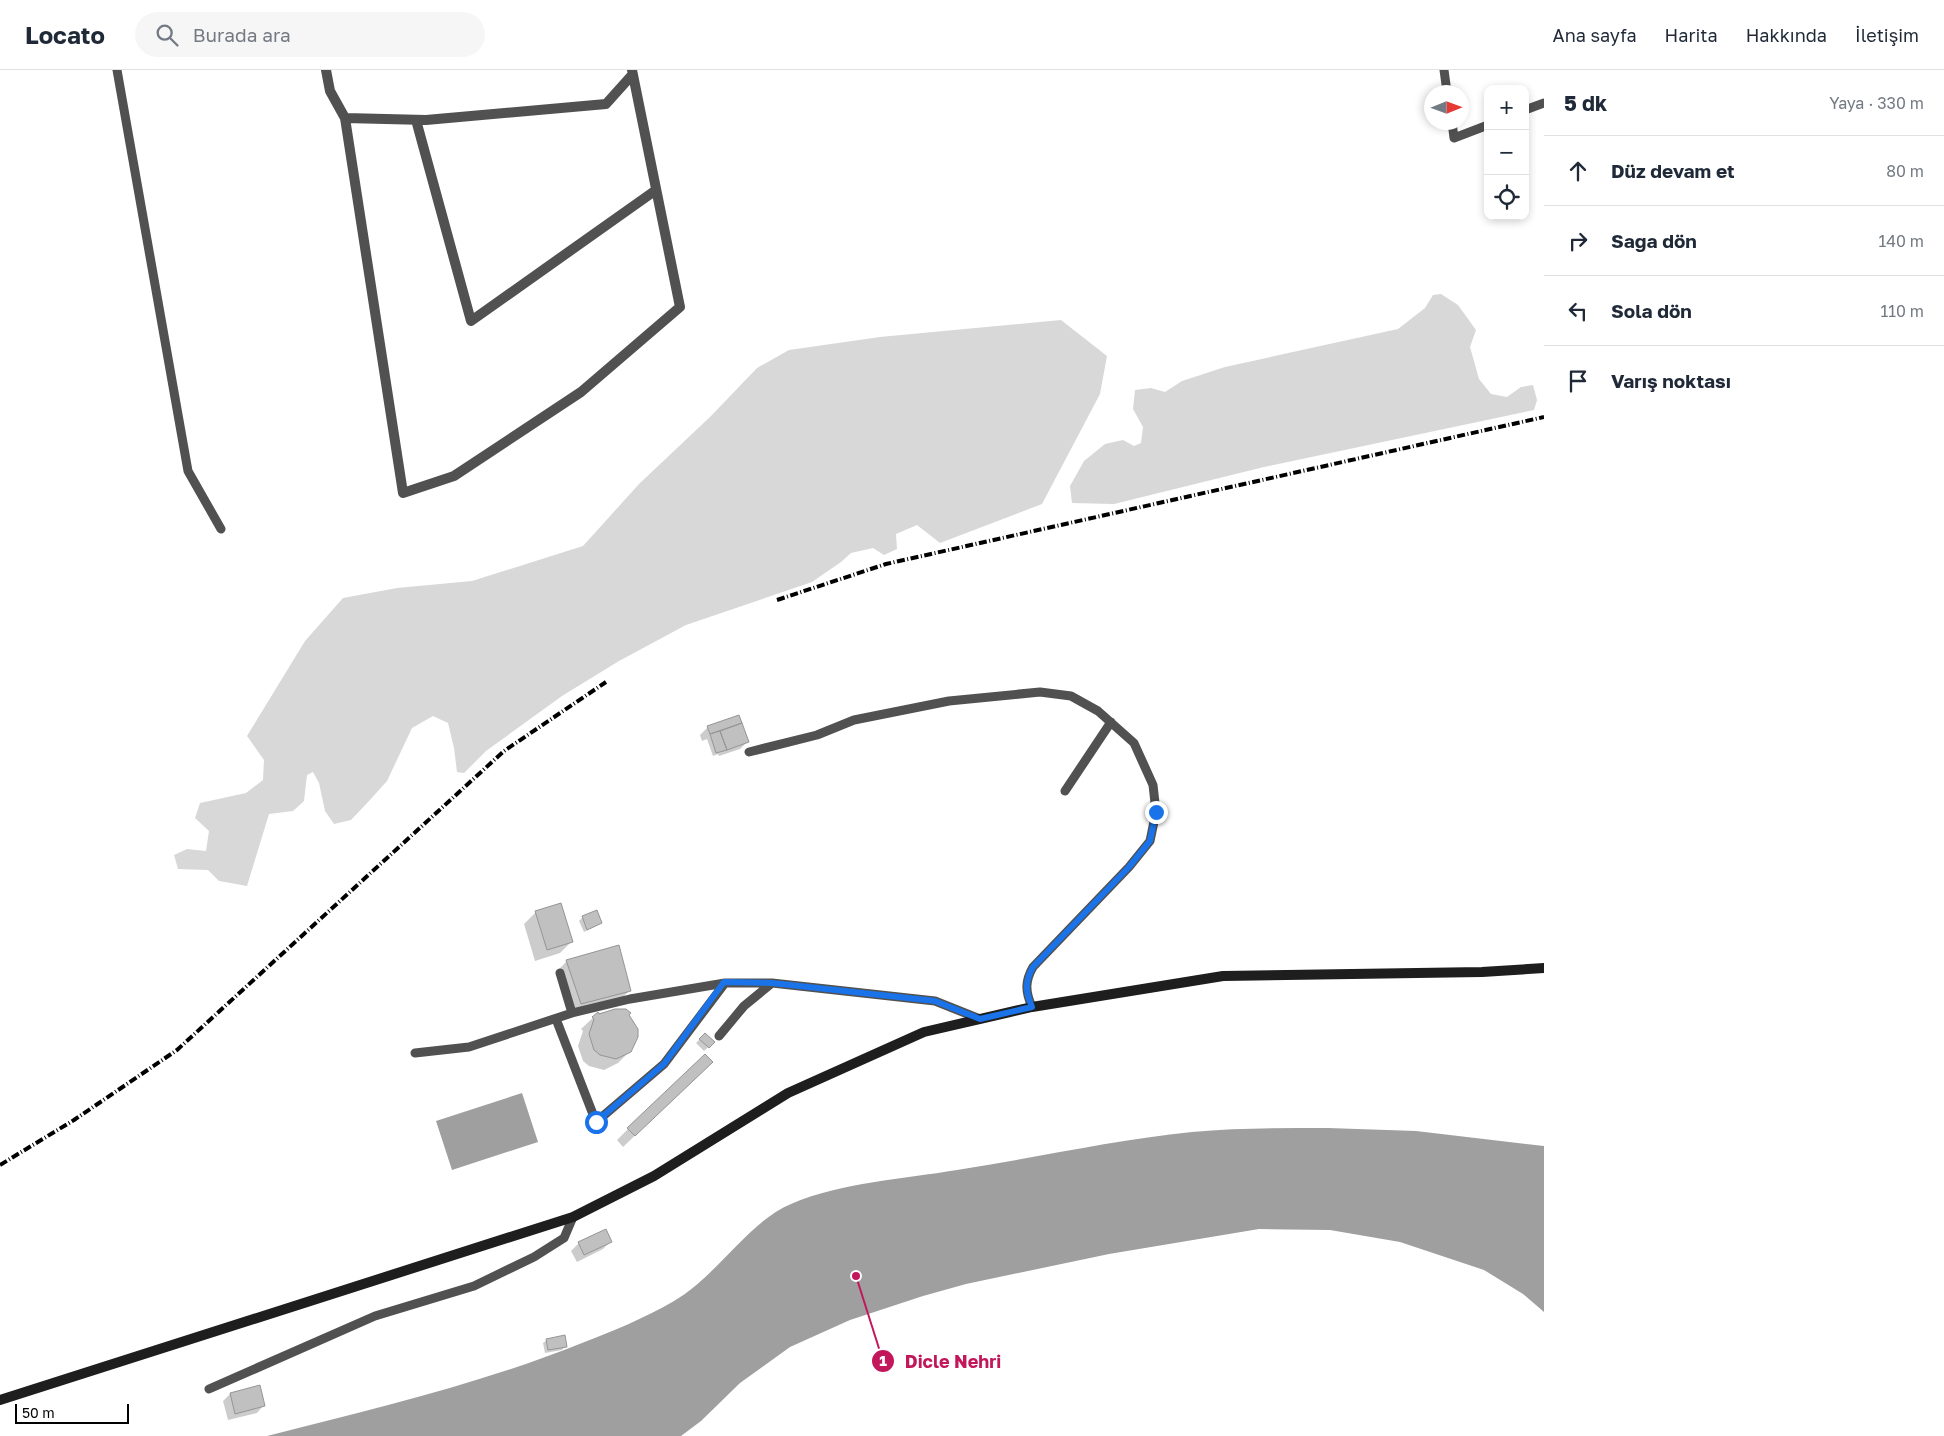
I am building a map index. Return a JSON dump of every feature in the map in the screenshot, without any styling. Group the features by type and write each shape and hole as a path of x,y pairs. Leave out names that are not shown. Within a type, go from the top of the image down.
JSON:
{"street":[{"path":"326,70 330,91 345,118 403,493 454,476 582,392 680,307 632,73"},
{"path":"345,118 416,120 606,104 632,73"},
{"path":"416,120 471,321 656,190"},
{"path":"0,1400 573,1218 654,1176 788,1093 924,1032 1032,1007 1223,976 1482,972 1544,968"}],"lane":[{"path":"117,70 188,471 221,529"},
{"path":"1444,70 1447,85"},
{"path":"1529,108 1544,102"},
{"path":"1453,130 1454,138 1484,127"},
{"path":"748,752 817,735 868,716 948,701 1040,692 1071,696 1098,711 1111,722 1134,743 1153,785 1156,812 1150,841 1129,867 1033,967 1026,979 1026,995 1032,1007"},
{"path":"1065,790 1111,722"},
{"path":"560,973 572,1013"},
{"path":"556,1019 596,1122 664,1064 724,982"},
{"path":"415,1053 469,1047 572,1013 630,999 724,982 772,983 935,1001 980,1019"},
{"path":"719,1036 744,1006 772,983"},
{"path":"209,1388 375,1316 474,1286 534,1257 564,1238 573,1218"}],"shaded area":[{"path":"1441,294 1458,305 1476,330 1470,347 1479,379 1491,394 1507,397 1521,387 1533,385 1537,400 1534,410 1264,467 1114,504 1072,503 1070,486 1084,461 1105,444 1123,440 1134,446 1141,443 1143,427 1133,409 1135,390 1151,388 1165,392 1182,381 1225,367 1398,329 1425,308 1433,295"},
{"path":"1061,320 1107,356 1100,394 1042,504 940,543 917,525 896,534 897,549 884,555 873,548 851,553 812,582 686,625 619,661 562,696 486,751 464,773 457,772 448,723 433,716 412,728 387,781 351,820 334,824 325,811 319,783 313,772 307,775 304,801 293,811 269,814 247,886 219,881 208,870 178,869 174,855 187,849 206,851 209,831 195,818 200,803 246,793 263,780 264,760 247,736 305,641 343,598 397,588 472,581 583,546 639,484 711,416 757,368 789,350 880,337"},
{"path":"522,1093 538,1142 452,1170 436,1121"},
{"path":"1328,1128 1416,1131 1544,1146 1544,1312 1523,1294 1484,1270 1400,1242 1330,1230 1259,1229 1109,1254 966,1284 850,1320 790,1347 740,1383 701,1421 681,1436 267,1436 386,1406 505,1371 544,1358 629,1324 674,1301 690,1290 746,1236 775,1212 791,1204 831,1191 873,1182 957,1170 1162,1135 1226,1130"}],"building":[{"path":"739,715 742,723 710,734 707,726"},
{"path":"742,723 749,742 727,750 720,731"},
{"path":"720,731 727,750 716,753 710,734"},
{"path":"561,903 573,942 547,950 535,911"},
{"path":"597,910 602,923 587,930 582,916"},
{"path":"619,945 631,991 581,1004 566,960"},
{"path":"615,1009 626,1009 631,1013 629,1015 638,1029 638,1037 631,1052 616,1059 600,1055 594,1050 589,1034 594,1019 592,1017 598,1012 599,1014"},
{"path":"705,1033 715,1042 709,1048 699,1039"},
{"path":"705,1054 713,1062 635,1136 627,1128"},
{"path":"606,1229 612,1242 584,1255 578,1242"},
{"path":"565,1335 567,1347 548,1350 546,1339"},
{"path":"260,1385 265,1406 235,1414 230,1393"}],"railway":[{"path":"777,600 886,564 1544,417"},
{"path":"0,1165 74,1120 177,1050 504,751 606,682"}],"place":[{"name":"Dicle Nehri","path":"856,1276"}],"route":[{"path":"596,1122 664,1064 724,982 772,983 935,1001 980,1019 1032,1007 1026,995 1026,979 1033,967 1129,867 1150,841 1156,812"}]}
